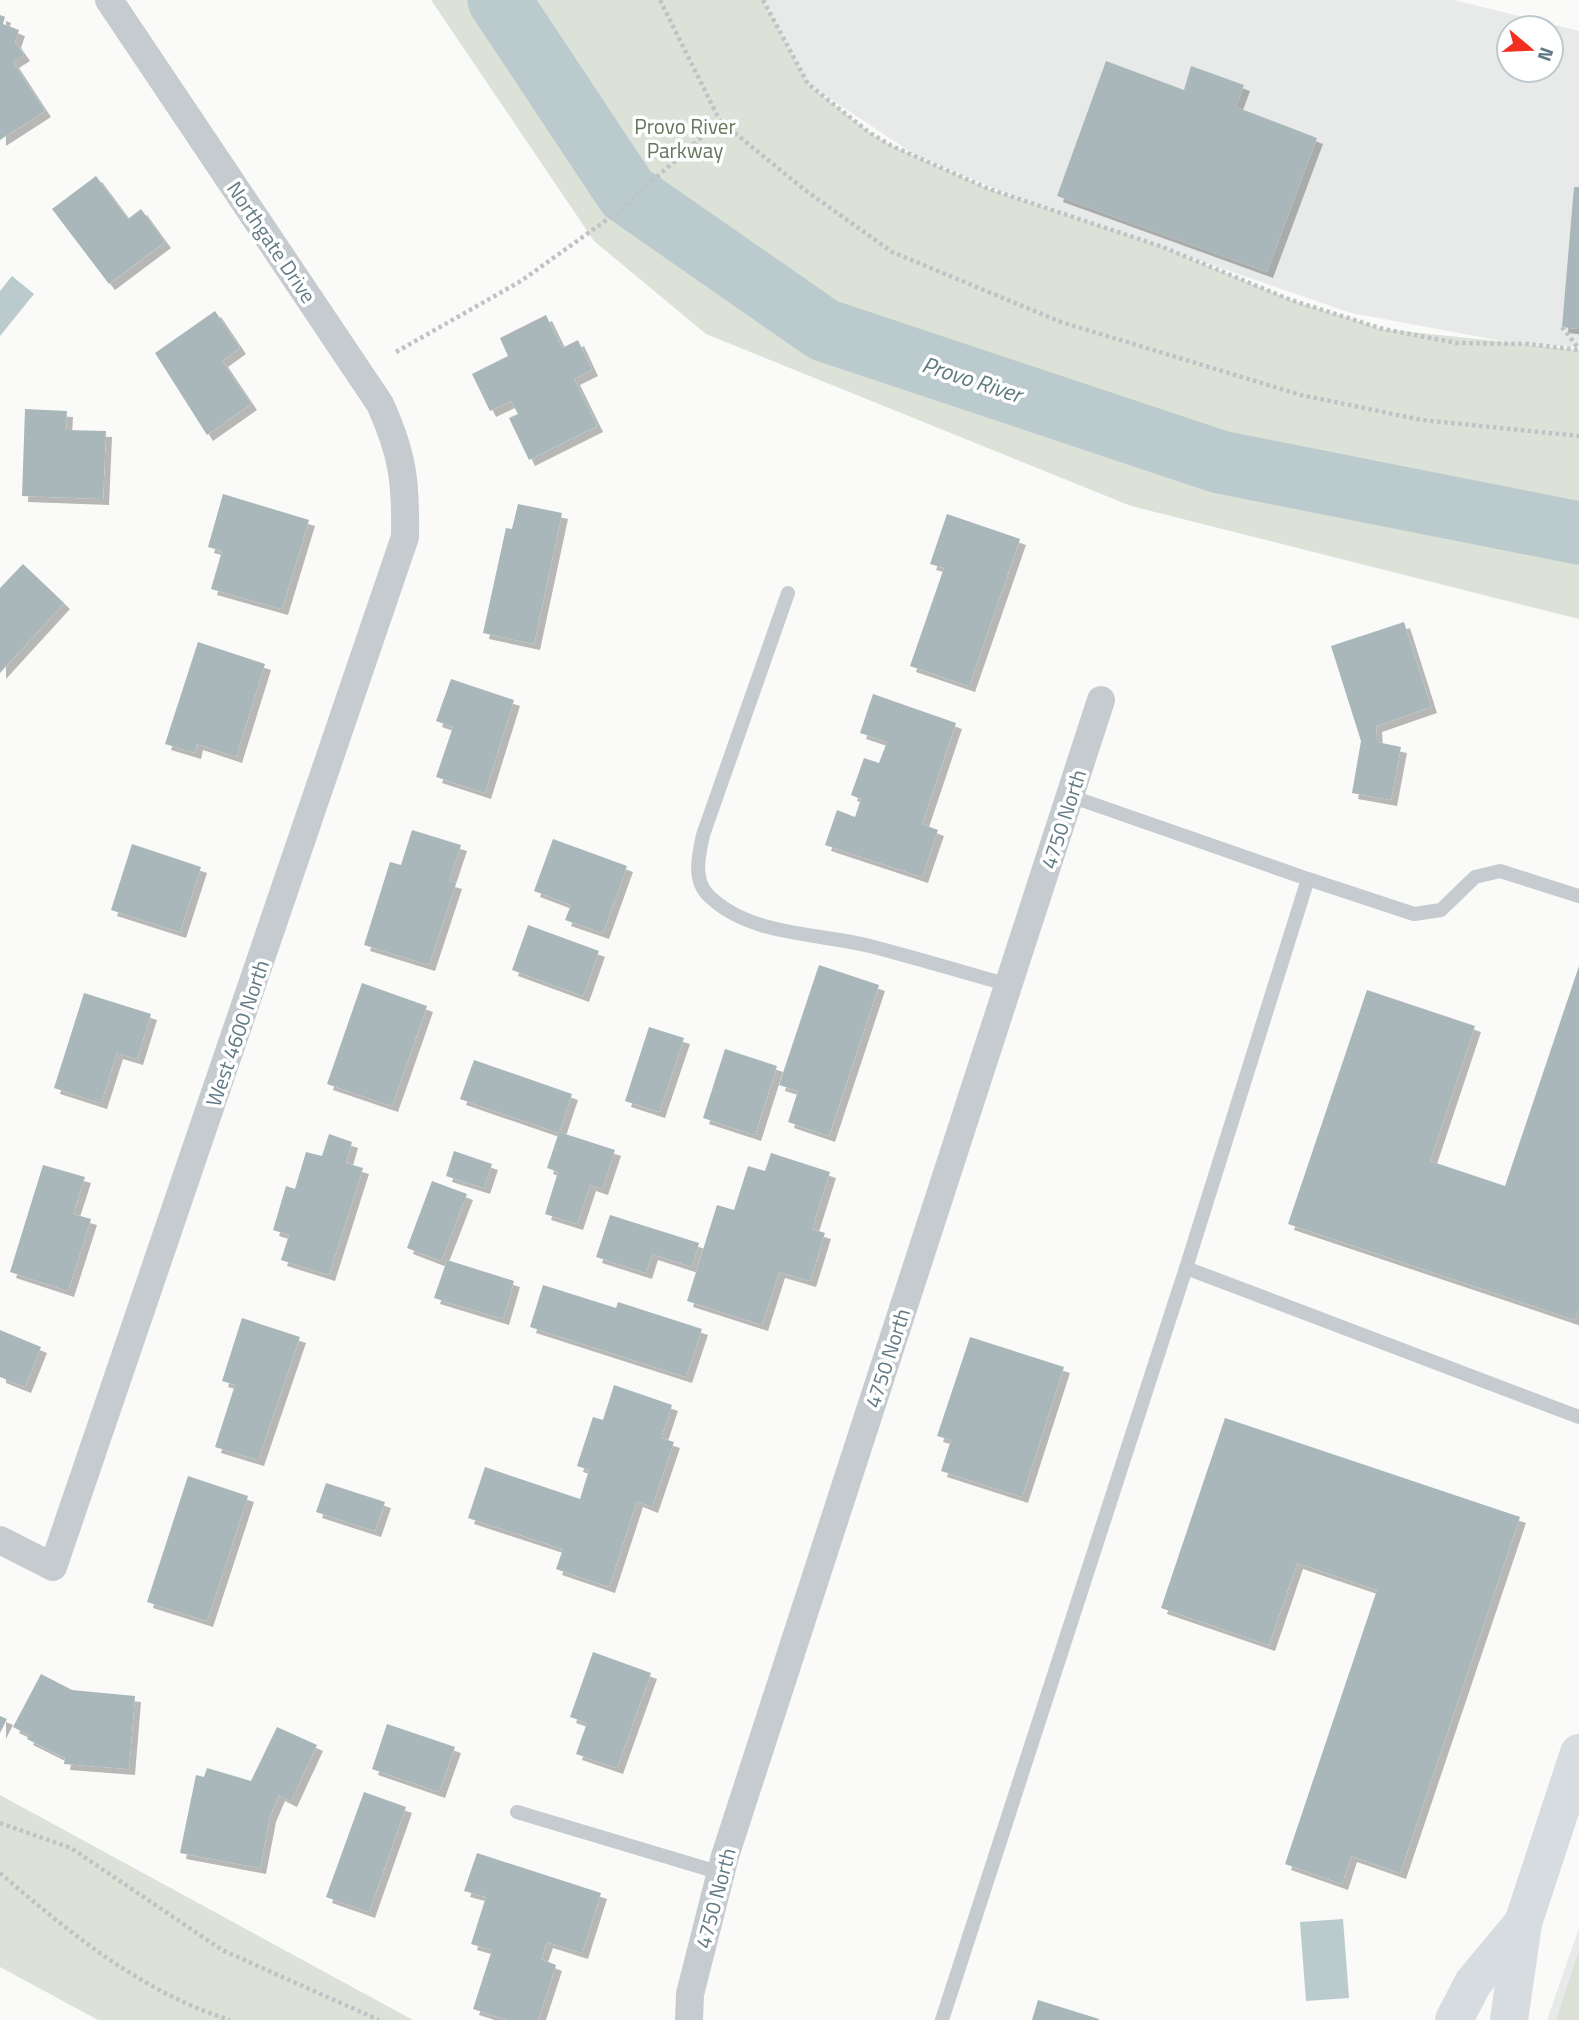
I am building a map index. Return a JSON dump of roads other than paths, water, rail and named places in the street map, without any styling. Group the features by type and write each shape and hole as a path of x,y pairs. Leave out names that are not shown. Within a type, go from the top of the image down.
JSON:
{"main road":[{"path":"1509,2020 1523,1923 1579,1753"},
{"path":"1454,2020 1473,1983 1523,1923"}],"street":[{"name":"Northgate Drive","path":"109,0 380,404 397,442 406,497"},
{"name":"West 4600 North","path":"0,1540 53,1567 399,561 405,537 406,497"},
{"name":"4750 North","path":"689,2020 690,1994 721,1872 1101,700"}],"lane":[{"path":"788,593 703,835 696,865 706,894 729,911 771,928 867,945 1009,985"},
{"path":"1070,796 1414,914 1441,911 1475,877 1500,871 1579,896"},
{"path":"942,2020 1186,1268 1308,879"},
{"path":"1186,1268 1579,1417"},
{"path":"517,1812 721,1872"}],"waterway":[{"name":"Provo River","path":"499,0 627,193 824,330 1220,462 1579,533"}],"park label":[{"name":"Provo River Parkway","path":"685,138"}]}
